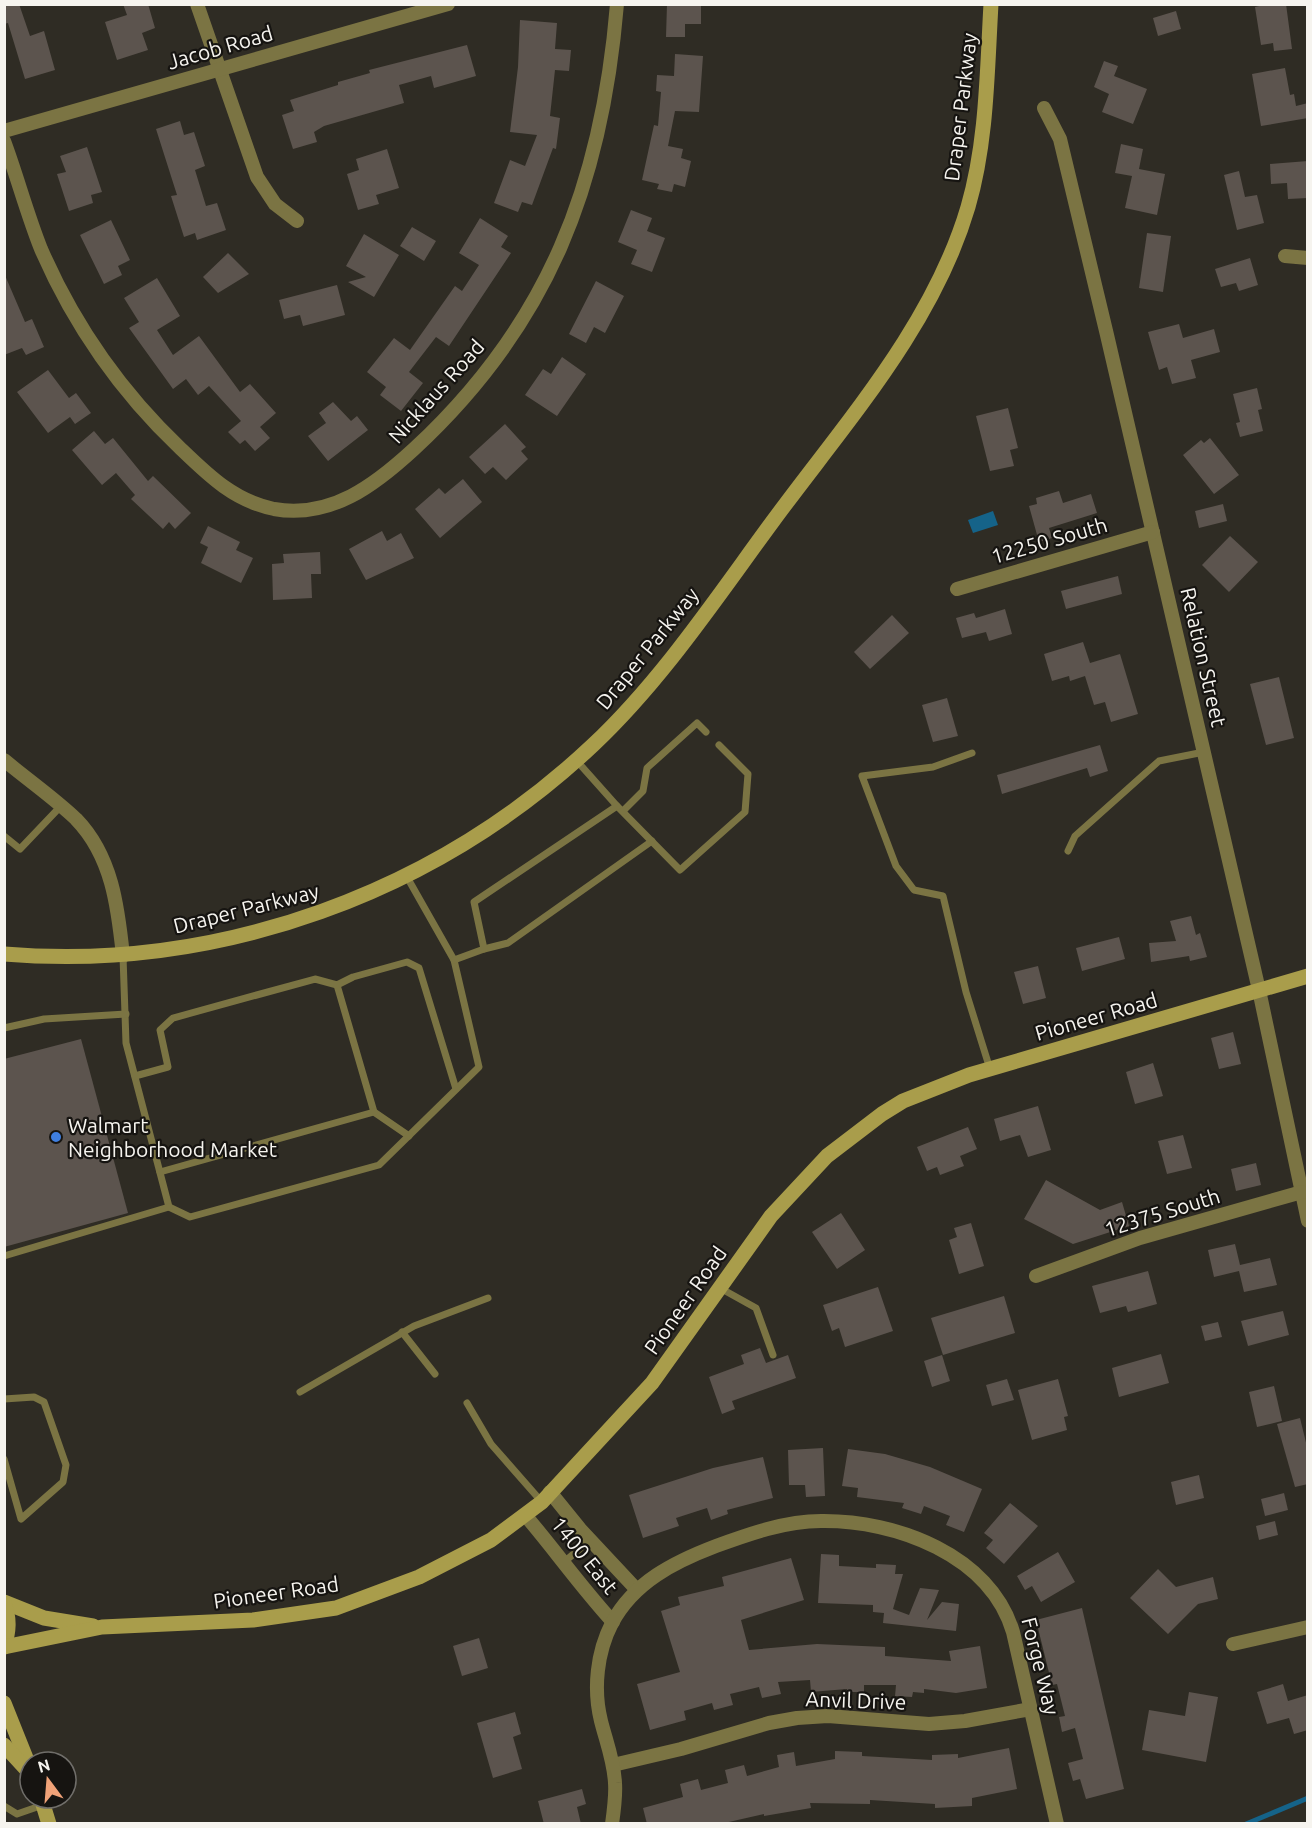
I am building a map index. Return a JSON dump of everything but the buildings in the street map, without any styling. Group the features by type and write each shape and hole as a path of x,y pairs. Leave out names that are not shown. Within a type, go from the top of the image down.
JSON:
{"main road":[{"name":"Draper Parkway","path":"4,954 67,958 123,956 174,949 278,925 339,906 407,877 485,832 595,743 659,672 738,569 894,356 940,281 968,204 978,158 985,109 991,4"},
{"name":"Pioneer Road","path":"4,1647 102,1627 253,1620 336,1608 419,1577 491,1540 546,1497 652,1383 771,1216 827,1156 903,1101 990,1069 1308,976"},
{"name":"Pioneer Road","path":"4,1602 44,1618 102,1627"},
{"path":"4,1602 9,1615 9,1630 4,1647"},
{"path":"4,1703 23,1750"},
{"path":"4,1745 18,1761"}],"street":[{"path":"197,4 256,177 274,204 297,221"},
{"name":"Jacob Road","path":"4,131 448,4"},
{"name":"Nicklaus Road","path":"4,141 40,247 55,277 83,331 146,416 218,484 245,500 298,512 330,507 360,493 398,464 465,398 520,325 562,246 593,160 612,62 617,4"},
{"name":"Relation Street","path":"1044,108 1060,139 1259,990 1308,1221"},
{"path":"1285,256 1308,258"},
{"name":"12250 South","path":"957,589 1153,532"},
{"path":"4,760 76,820 102,858 117,903 123,956"},
{"name":"12375 South","path":"1036,1276 1140,1238 1302,1192"},
{"name":"1400 East","path":"546,1497 591,1539 637,1590"},
{"name":"1400 East","path":"525,1515 613,1622"},
{"name":"Forge Way","path":"612,1824 616,1797 613,1765 600,1720 597,1687 601,1653 613,1622 637,1590 654,1576 694,1555 762,1530 792,1523 821,1521 851,1523 900,1534 939,1549 968,1566 991,1589 1010,1620 1057,1824"},
{"path":"1233,1644 1308,1628"},
{"name":"Anvil Drive","path":"613,1765 681,1749 769,1723 797,1718 828,1716 929,1724 964,1721 1031,1708"}],"lane":[{"path":"484,949 474,902 620,809 644,791 647,768 697,723 706,732"},
{"path":"576,760 680,870 745,812 748,774 719,745"},
{"path":"1068,851 1075,836 1160,761 1204,752"},
{"path":"972,753 933,767 862,776 896,866 914,890 943,896 966,992 990,1069"},
{"path":"4,836 20,849 60,807"},
{"path":"454,960 508,943 652,841"},
{"path":"4,1256 169,1207 190,1217 379,1164 409,1136 479,1067 454,960 407,877"},
{"path":"123,956 126,1043 169,1207"},
{"path":"135,1076 168,1067 160,1030 173,1018 315,979 337,985 352,977 407,962 419,968 456,1089"},
{"path":"337,985 374,1112 409,1136"},
{"path":"4,1028 44,1019 126,1014"},
{"path":"160,1172 374,1112"},
{"path":"720,1288 756,1308 773,1355"},
{"path":"300,1392 402,1332 488,1298"},
{"path":"402,1332 435,1374"},
{"path":"4,1399 34,1397 44,1402 66,1465 63,1482 21,1519 4,1459"},
{"path":"467,1404 491,1444 546,1497"},
{"path":"563,1563 591,1539"},
{"path":"4,1806 17,1814 25,1810"}],"water":[{"path":"993,511 998,525 973,533 968,520"}],"waterway":[{"path":"1246,1824 1308,1798"}],"place":[{"name":"Walmart Neighborhood Market","path":"56,1137"}]}
